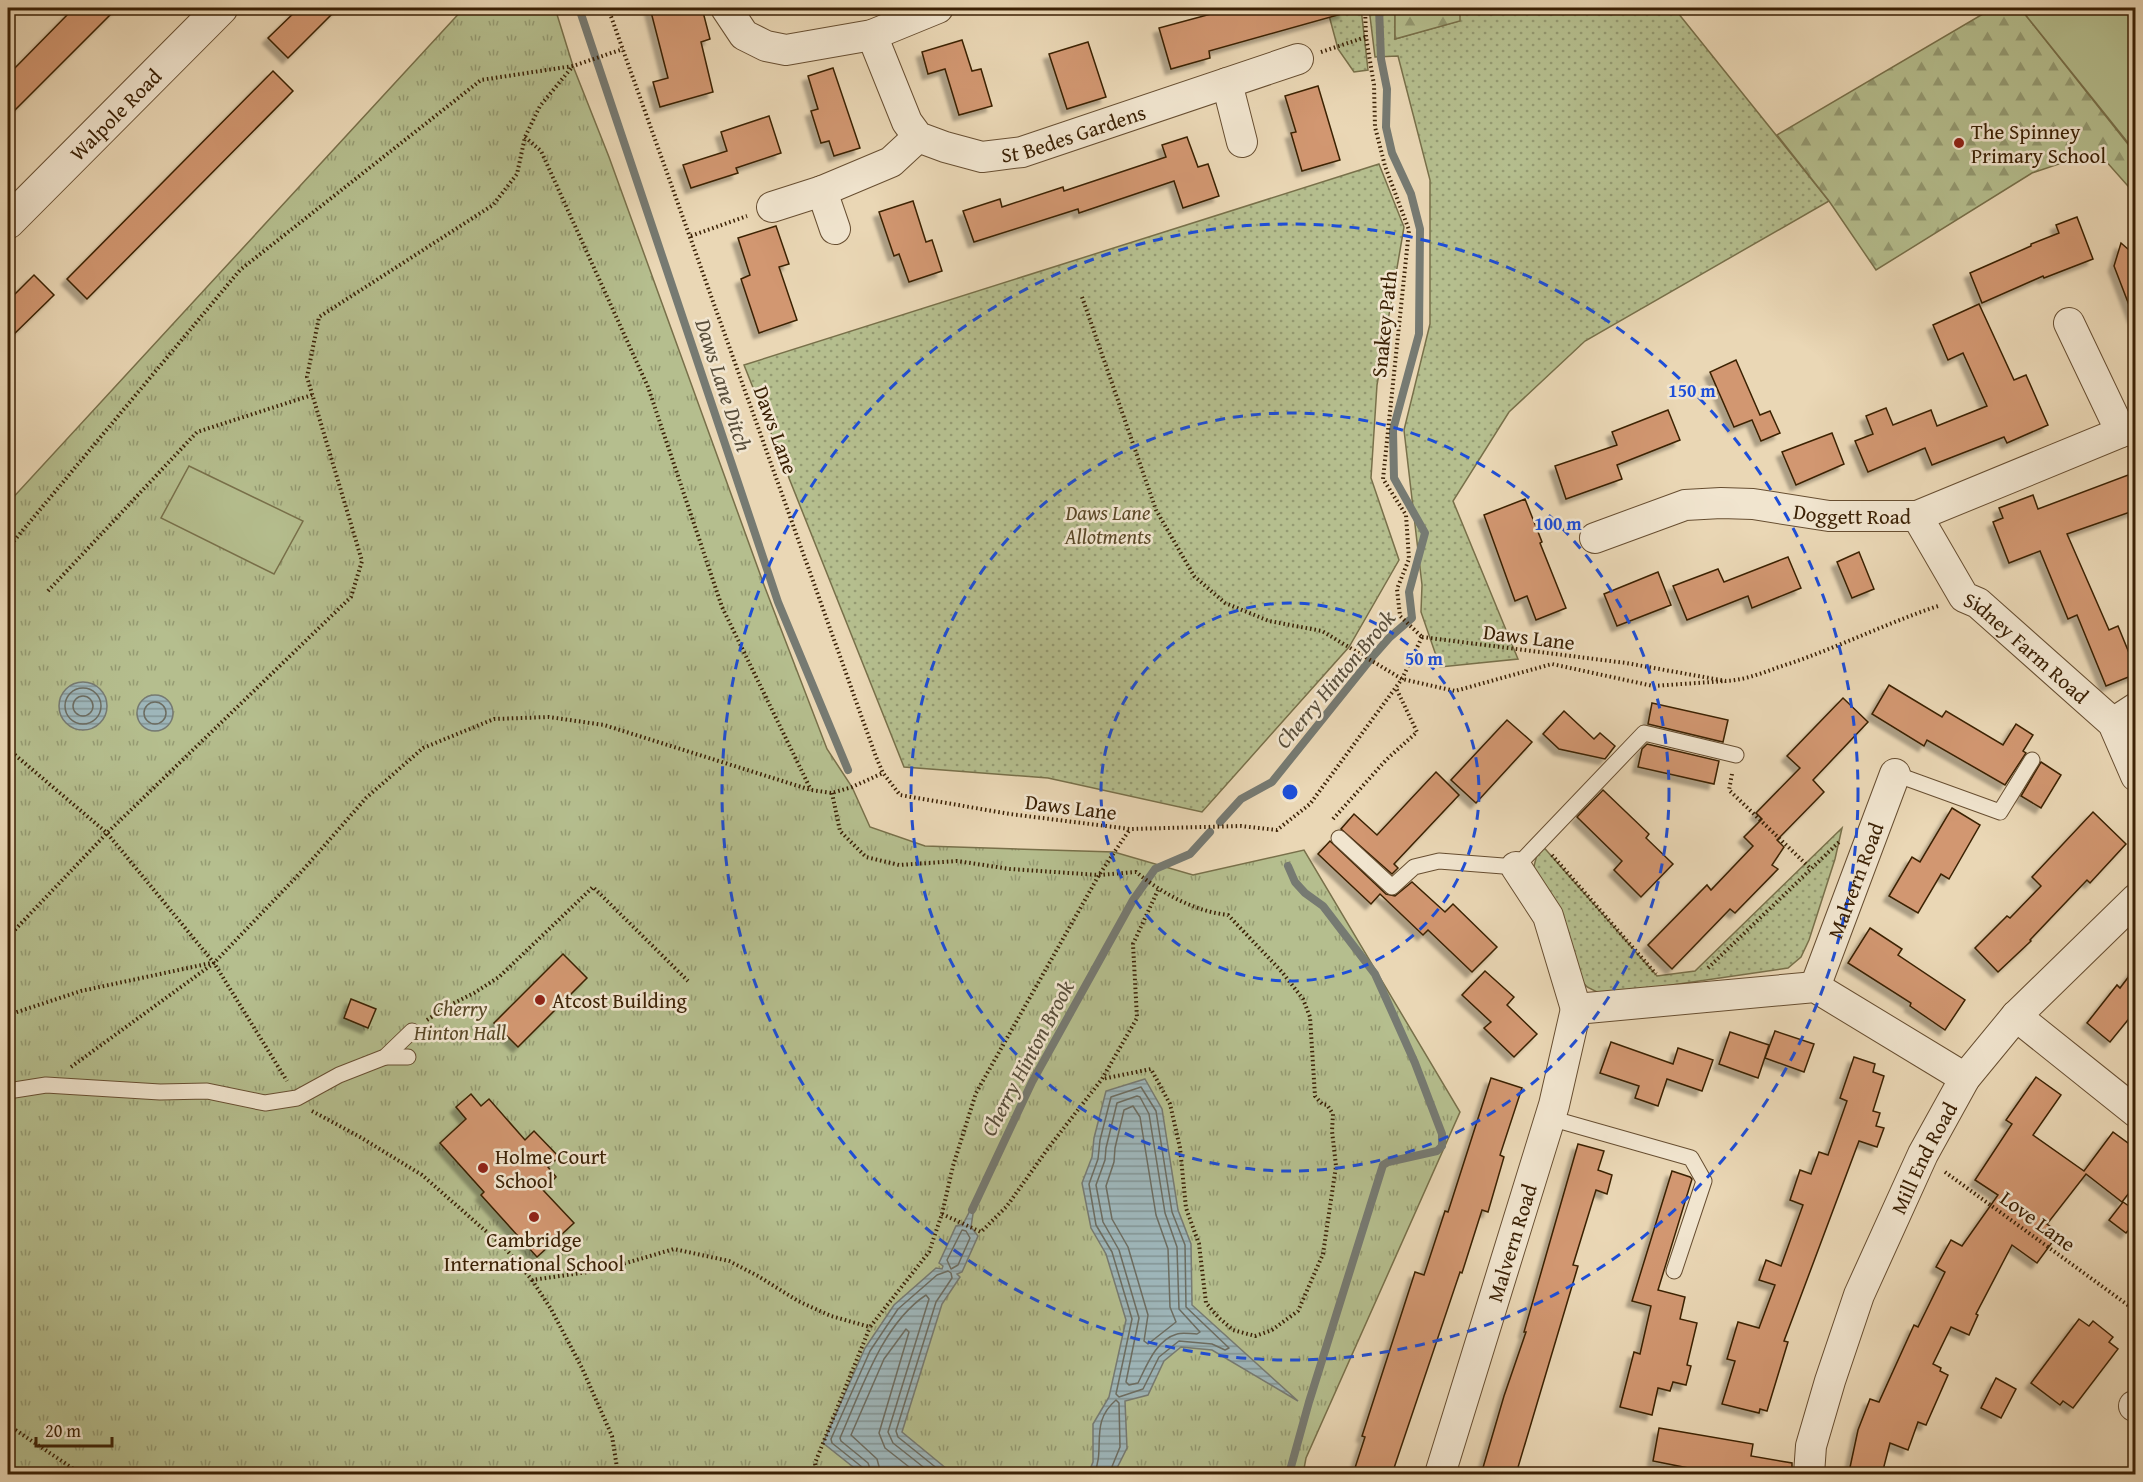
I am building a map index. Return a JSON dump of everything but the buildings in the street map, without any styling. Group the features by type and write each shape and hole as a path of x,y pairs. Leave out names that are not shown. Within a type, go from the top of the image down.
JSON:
{"street":[{"name":"Walpole Road","path":"8,222 221,8"},
{"path":"726,8 744,35 766,46 786,50 872,35 939,8"},
{"path":"772,207 822,191 891,162 918,136 907,122 872,35"},
{"name":"St Bedes Gardens","path":"918,136 945,147 982,157 1022,152 1298,59"},
{"path":"1227,83 1242,142"},
{"path":"822,191 835,230"},
{"path":"2069,322 2128,429"},
{"name":"Doggett Road","path":"1594,538 1685,505 1753,504 1829,516 1917,516 2128,429"},
{"name":"Sidney Farm Road","path":"1917,516 1964,597 1978,603 2124,716 2136,776"},
{"name":"Malvern Road","path":"1815,987 1894,774"},
{"path":"1516,867 1548,916 1576,1009 1815,987 1965,1078"},
{"name":"Mill End Road","path":"1809,1474 1811,1446 1856,1305 1923,1154 1965,1078 2016,1016 2136,898"},
{"name":"Malvern Road","path":"1440,1474 1550,1118 1576,1009"},
{"path":"2016,1016 2136,1112"}],"lane":[{"path":"1339,838 1392,887 1414,867 1439,861 1516,867 1644,733 1736,755"},
{"path":"1894,774 2000,812 2032,760"},
{"path":"385,1057 412,1031"},
{"path":"8,1091 46,1085 160,1092 207,1090 265,1103 297,1098 339,1075 385,1057 408,1057"},
{"path":"1550,1118 1691,1158 1704,1181 1674,1271"}],"path":[{"name":"Daws Lane","path":"608,8 883,773 900,795 1010,814 1130,829 1241,826 1276,830 1310,804 1396,688 1422,638 1626,663 1726,681 1742,680 1807,658 1897,619 1964,597"},
{"name":"Snakey Path","path":"1365,8 1366,37 1374,85 1375,127 1384,166 1409,230 1383,479 1406,515 1409,559 1397,589 1400,616 1422,638"},
{"path":"1298,59 1366,37"},
{"path":"8,548 240,270 481,80 573,66 622,49"},
{"path":"8,941 10,935 106,833 351,597 362,561 307,377 319,317 493,206 517,174 525,137 540,106 573,66"},
{"path":"525,137 540,151 648,387 722,606 811,790"},
{"path":"691,236 772,207"},
{"path":"1082,297 1156,510 1194,576 1225,603 1269,621 1322,631 1402,679 1455,691 1552,664 1653,686 1726,681"},
{"path":"48,591 197,432 312,395"},
{"path":"1339,838 1330,823 1386,760 1417,732 1396,688"},
{"path":"46,1085 214,963 303,870 366,798 423,748 494,719 549,717 604,725 811,790 832,793 883,773"},
{"path":"8,749 106,833 214,963 297,1098 309,1109 422,1175 505,1248 532,1280 551,1309 582,1368 608,1426 612,1436 618,1474"},
{"path":"1736,755 1729,790 1810,869"},
{"path":"832,793 840,831 866,857 899,865 957,861 1010,869 1099,875 1136,872 1158,890 1209,913 1228,915 1281,972 1303,999 1310,1017 1315,1096 1334,1114 1332,1131 1336,1166 1323,1254 1298,1311 1272,1330 1255,1336 1233,1330 1206,1303 1199,1244 1186,1208 1180,1148 1170,1104 1151,1069 1102,1079"},
{"path":"818,1474 815,1463 870,1327 929,1252 976,1093 1099,875 1130,829"},
{"path":"1704,973 1844,837"},
{"path":"1540,842 1663,982"},
{"path":"412,1031 448,1006 499,977 593,887 688,981"},
{"path":"942,1214 981,1232 1007,1206 1102,1079 1137,1018 1133,944 1158,890"},
{"path":"8,1015 81,991 214,963"},
{"name":"Love Lane","path":"1923,1154 1967,1189 2136,1311"},
{"path":"505,1248 513,1241"},
{"path":"532,1280 602,1270 674,1249 729,1261 798,1301 831,1316 870,1327"},
{"path":"8,1425 81,1474"}],"green space":[{"name":"Cherry Hinton Hall","path":"464,8 555,8 573,66 609,157 764,585 827,749 852,787 870,827 925,846 1114,852 1193,875 1304,850 1460,1112 1306,1458 1303,1474 8,1474 8,503"},
{"path":"1327,8 1361,8 1368,70 1354,72 1338,49"},
{"path":"1369,8 1395,8 1395,39 1459,21 1460,8 1674,8 1829,201 1585,341 1509,412 1453,501 1518,659 1440,667 1421,612 1422,585 1404,430 1430,324 1430,180 1398,56 1375,57"},
{"path":"1395,8 1460,8 1460,21 1395,39"},
{"name":"The Spinney Primary School","path":"1993,8 2020,8 2135,153 2135,194 2097,151 2032,173 1876,270 1829,201 1777,135"},
{"path":"2020,8 2135,8 2135,153 2125,139"},
{"name":"Daws Lane Allotments","path":"1379,164 1404,227 1377,385 1371,478 1399,560 1349,647 1202,812 1048,778 904,767 744,365"},
{"path":"189,466 303,521 274,574 161,518"},
{"path":"1842,828 1835,859 1809,940 1801,957 1788,968 1603,995 1587,987 1575,973 1533,870 1540,843 1657,976 1695,971"}],"water":[{"path":"83,682 100,689 107,706 100,723 83,730 66,723 59,706 66,689"},
{"path":"155,695 167,701 173,713 167,725 155,731 143,725 137,713 143,701"},
{"path":"1145,1079 1162,1109 1178,1210 1191,1244 1192,1305 1298,1401 1212,1350 1181,1347 1164,1361 1148,1395 1125,1401 1127,1448 1114,1474 1088,1474 1093,1462 1093,1424 1109,1397 1126,1320 1106,1254 1091,1228 1082,1183 1092,1157 1094,1138 1106,1091"},
{"path":"975,1201 971,1227 978,1236 962,1272 957,1274 960,1277 942,1304 902,1432 953,1474 862,1474 823,1443 865,1348 894,1305 936,1268 942,1269 943,1266 939,1263 956,1226 963,1224"}],"waterway":[{"name":"Daws Lane Ditch","path":"579,8 778,602 848,770"},
{"name":"Cherry Hinton Brook","path":"1220,822 1241,799 1272,782 1374,655 1412,618 1409,592 1425,533 1394,478 1393,430 1419,334 1420,229 1411,194 1392,153 1386,127 1387,89 1381,59 1379,8"},
{"name":"Cherry Hinton Brook","path":"972,1210 1032,1082 1133,900 1155,869 1190,854 1210,832"},
{"path":"1288,866 1295,882 1305,893 1323,906 1375,974 1415,1063 1442,1134 1442,1146 1437,1151 1383,1165 1309,1402 1289,1474"}],"place":[{"name":"The Spinney Primary School","path":"1959,143"},
{"name":"Atcost Building","path":"540,1000"},
{"name":"Holme Court School","path":"483,1168"},
{"name":"Cambridge International School","path":"534,1217"}]}
